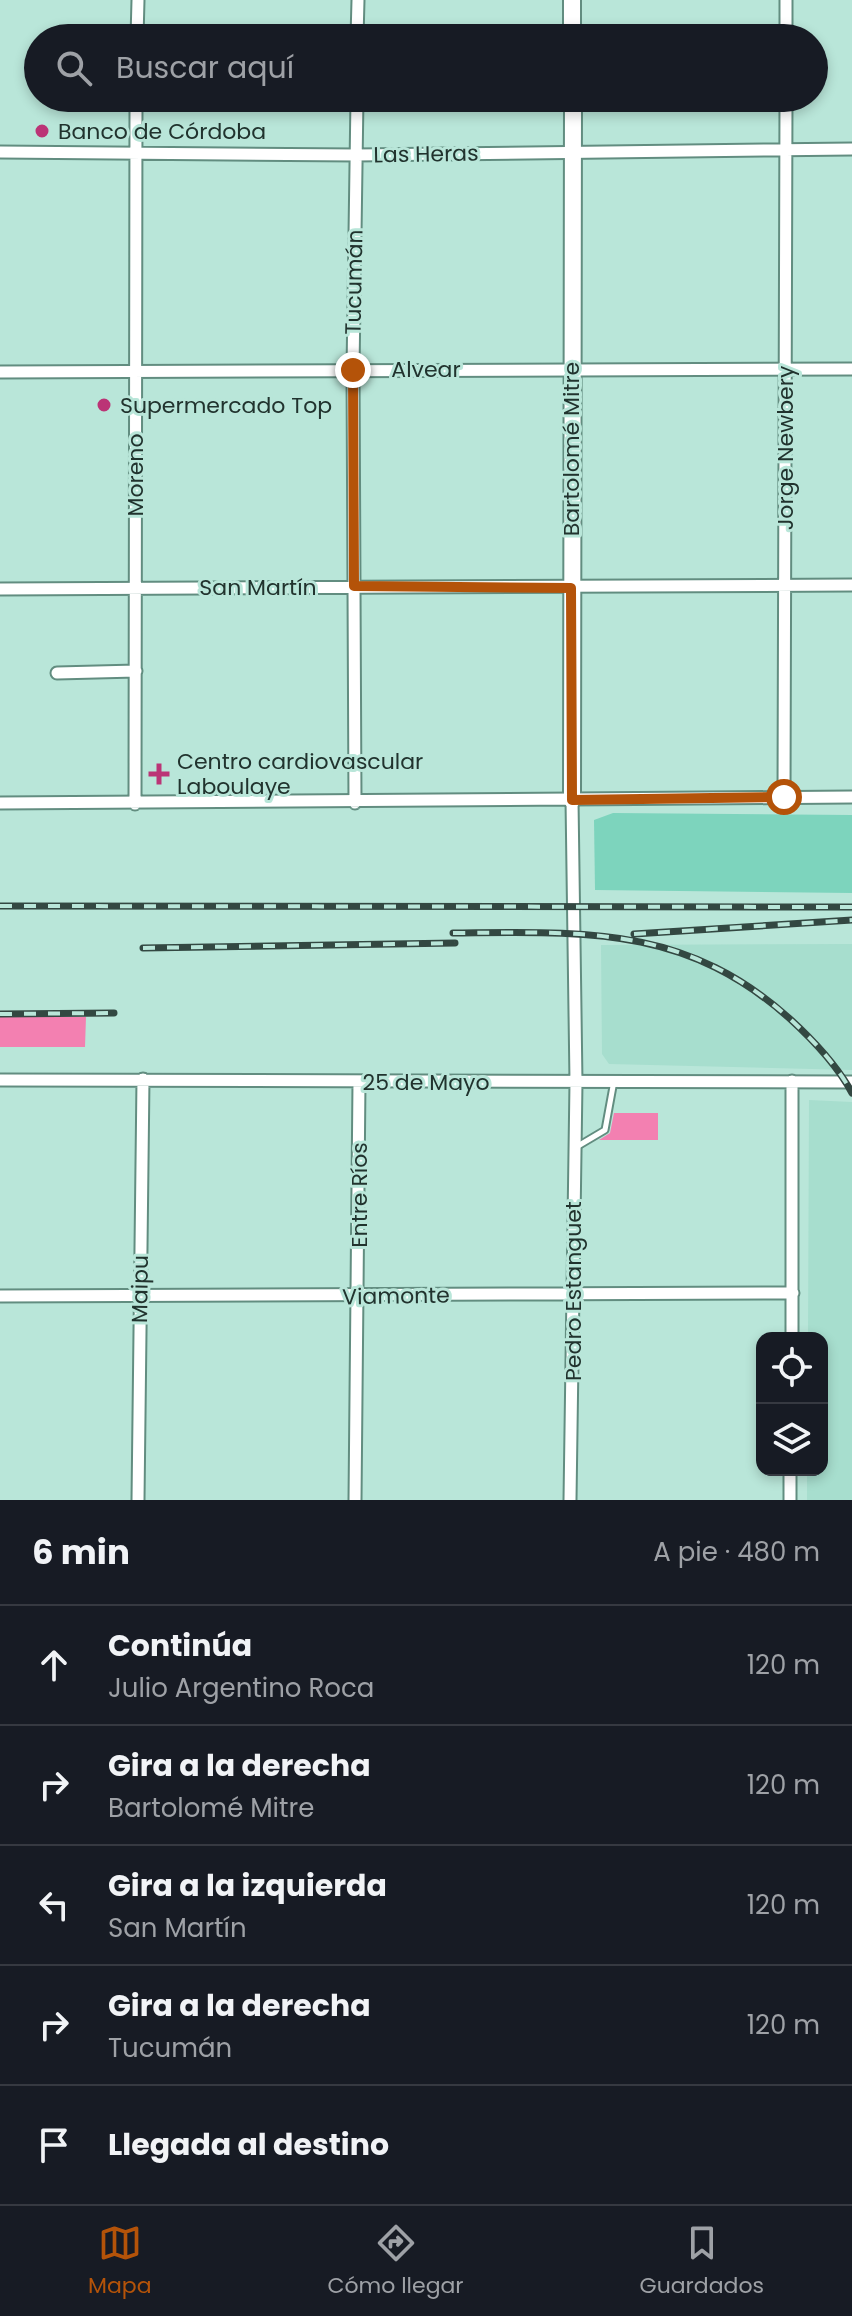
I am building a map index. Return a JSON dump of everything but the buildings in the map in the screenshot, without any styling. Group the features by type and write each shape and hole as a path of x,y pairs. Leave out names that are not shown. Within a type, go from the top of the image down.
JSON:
{"main road":[{"path":"572,0 572,24"},
{"name":"Bartolomé Mitre","path":"572,800 573,112"}],"street":[{"path":"137,24 138,0"},
{"path":"357,24 358,0"},
{"path":"786,0 786,24"},
{"name":"Moreno","path":"135,804 136,112"},
{"name":"Tucumán","path":"355,803 353,370 357,112"},
{"name":"Jorge Newbery","path":"784,797 786,112"},
{"name":"Las Heras","path":"0,152 356,155 852,149"},
{"name":"Alvear","path":"0,372 852,369"},
{"name":"San Martín","path":"0,589 852,585"},
{"path":"57,673 136,671"},
{"path":"0,803 355,803 852,797"},
{"name":"Pedro Estanguet","path":"570,1500 576,1082 572,800"},
{"name":"Maipu","path":"138,1500 143,1079"},
{"name":"25 de Mayo","path":"0,1080 852,1082"},
{"path":"792,1081 792,1332"},
{"name":"Entre Ríos","path":"355,1500 359,1082"},
{"name":"Viamonte","path":"0,1296 793,1293"},
{"path":"790,1476 790,1500"}],"lane":[{"path":"573,1148 605,1130 614,1081"}],"shaded area":[{"path":"613,813 852,815 852,893 595,890 594,820"},
{"path":"852,944 852,1070 609,1064 602,1054 601,945"},
{"path":"809,1100 852,1102 852,1500 807,1500 807,1476 828,1476 828,1332 808,1332"}],"railway":[{"path":"0,906 852,907"},
{"path":"634,934 852,920"},
{"path":"453,933 546,933 631,940 672,950 711,965 750,988 789,1018 824,1053 852,1093"},
{"path":"143,948 455,943"},
{"path":"0,1014 114,1013"}],"place":[{"name":"Banco de Córdoba","path":"42,131"},
{"name":"Supermercado Top","path":"104,405"},
{"name":"Centro cardiovascular Laboulaye","path":"159,774"}],"route":[{"path":"353,370 354,586 571,588 572,800 784,797"}]}
